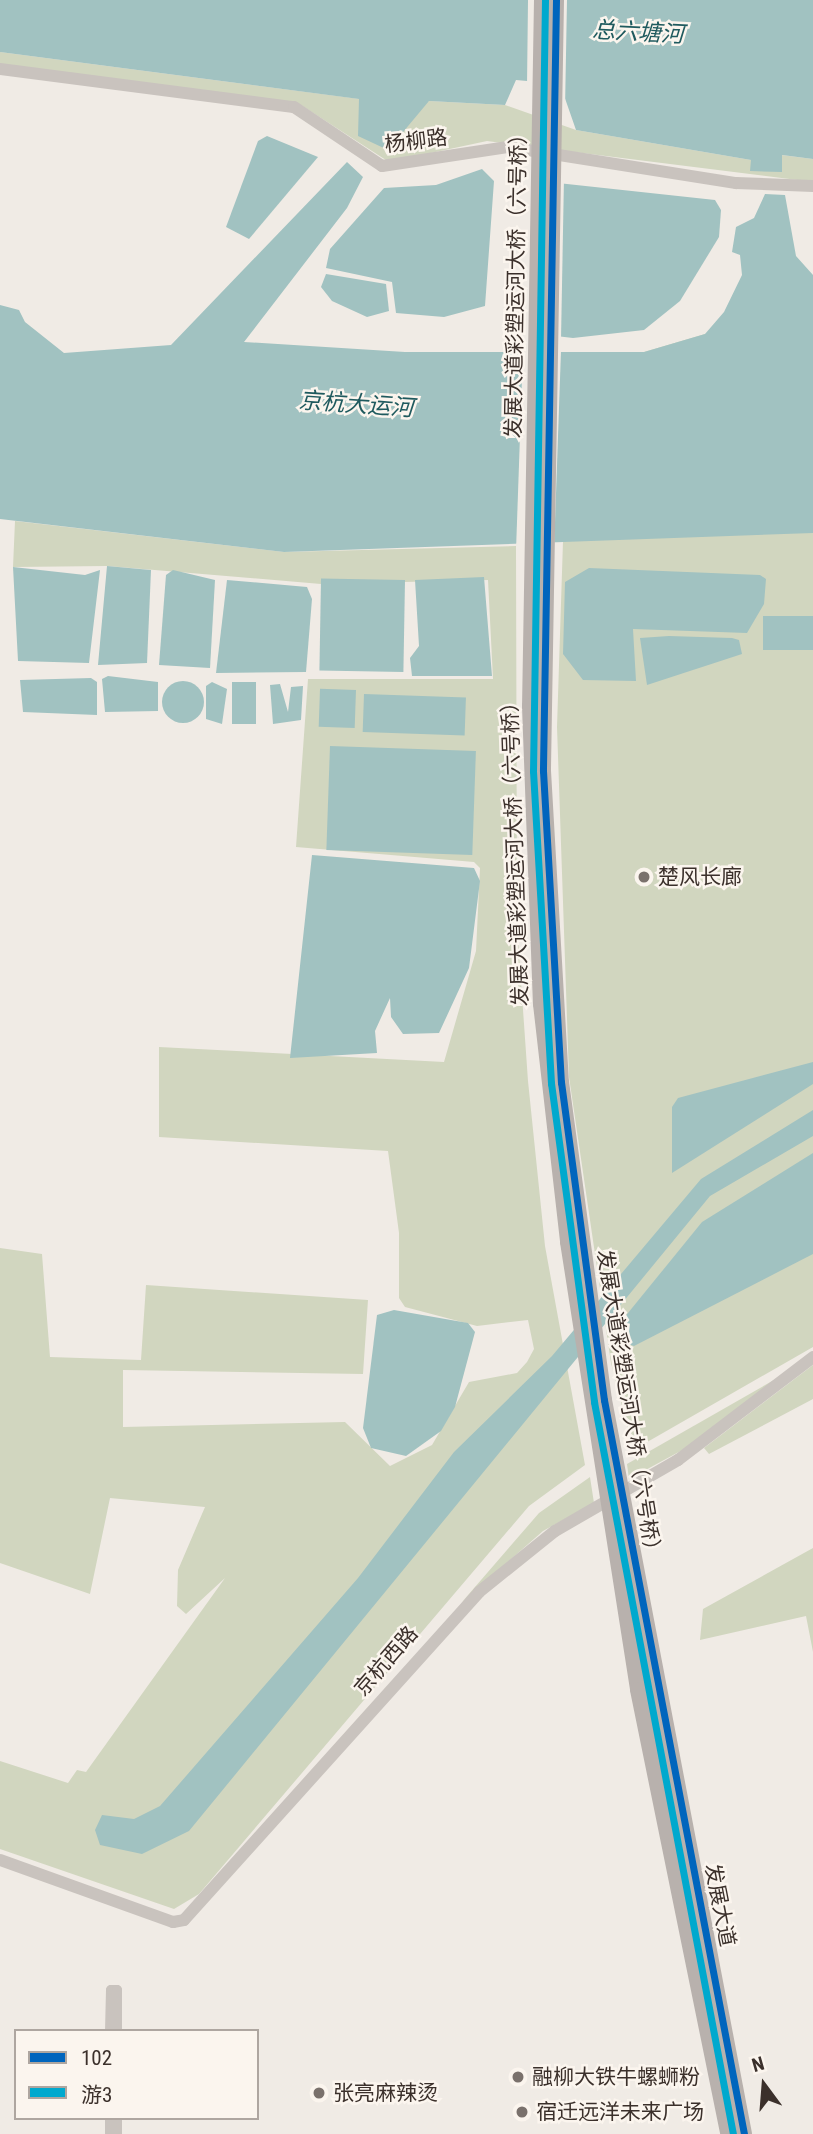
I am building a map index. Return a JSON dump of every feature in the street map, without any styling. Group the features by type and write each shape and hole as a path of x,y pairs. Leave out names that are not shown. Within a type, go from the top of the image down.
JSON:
{"main road":[{"name":"发展大道彩塑运河大桥（六号桥）","path":"542,0 530,706 541,1004 568,1242 638,1690"},
{"name":"发展大道彩塑运河大桥（六号桥）","path":"556,0 543,771 553,990 572,1187 655,1684"},
{"name":"发展大道","path":"655,1684 744,2134"},
{"name":"发展大道","path":"638,1690 728,2134"}],"street":[{"name":"杨柳路","path":"0,69 294,107 382,166 508,147 736,183 813,186"},
{"name":"京杭西路","path":"0,1860 173,1922 184,1920 479,1591 555,1531 678,1461 813,1357"},
{"path":"110,2029 111,1990 117,1990 117,2029"}],"green space":[{"path":"0,52 360,99 359,136 429,101 505,105 576,130 751,160 751,171 781,155 813,159 813,182 487,141 389,162 301,105 0,67"},
{"path":"813,286 813,1347 642,1445 628,1430 611,1363 569,1077 557,727 569,355 644,352 705,334"},
{"path":"15,521 284,552 516,546 517,924 528,1081 545,1246 585,1465 529,1506 199,1894 174,1909 0,1849 0,1761 68,1783 77,1770 86,1772 225,1578 186,1614 177,1606 178,1570 205,1507 110,1498 90,1594 0,1563 0,1248 42,1254 50,1357 141,1360 146,1285 368,1300 363,1374 123,1370 123,1427 345,1422 390,1466 432,1445 469,1382 517,1373 527,1362 534,1349 528,1320 477,1326 405,1307 399,1298 399,1233 388,1151 159,1137 159,1047 444,1062 476,951 480,868 474,862 296,847 308,679 493,679 488,580 321,584 107,566 13,567"},
{"path":"813,1365 813,1399 709,1454 704,1448"},
{"path":"781,1376 699,1441 629,1479 627,1464"},
{"path":"590,1477 594,1503 543,1531 462,1602 539,1513"},
{"path":"813,1548 813,1652 806,1616 700,1640 703,1609"}],"water":[{"name":"总六塘河","path":"0,0 813,0 813,159 782,155 782,172 750,171 751,160 576,130 560,84 516,80 505,105 429,101 388,150 358,136 359,99 0,52"},
{"path":"267,136 318,157 249,239 226,227 258,141"},
{"name":"京杭大运河","path":"347,162 363,177 347,208 244,342 405,352 644,352 705,334 724,312 742,275 740,255 732,252 736,227 754,218 765,194 785,195 796,256 813,275 813,533 284,552 0,519 0,305 19,310 25,322 64,353 171,345"},
{"path":"482,169 494,181 485,306 444,317 396,313 392,282 326,268 330,249 384,188 436,185"},
{"path":"530,180 715,200 721,210 719,237 680,301 644,330 573,338 530,333"},
{"path":"326,274 386,284 389,311 367,317 332,301 321,287"},
{"path":"107,566 151,570 147,663 98,665"},
{"path":"13,567 85,575 100,570 89,663 18,661"},
{"path":"589,568 760,575 766,579 764,604 747,633 633,629 636,681 583,680 563,654 565,582"},
{"path":"173,570 215,580 210,668 159,665 166,575"},
{"path":"484,577 492,676 412,676 410,658 419,646 415,580"},
{"path":"321,579 405,580 403,672 319,671"},
{"path":"227,580 307,587 312,599 306,672 216,673"},
{"path":"763,616 813,616 813,650 763,650"},
{"path":"640,638 732,638 739,640 742,654 647,685"},
{"path":"108,676 158,682 158,711 105,712 102,679"},
{"path":"91,678 97,682 97,715 23,712 20,680"},
{"path":"183,681 198,687 204,702 198,717 183,723 168,717 162,702 168,687"},
{"path":"212,682 227,689 222,724 206,719 206,686"},
{"path":"232,682 256,682 256,724 232,724"},
{"path":"280,684 288,712 291,687 303,686 301,720 273,724 270,685"},
{"path":"320,689 356,690 355,728 319,727"},
{"path":"364,694 466,698 465,736 363,732"},
{"path":"330,746 476,751 472,855 326,850"},
{"path":"312,855 474,868 480,881 469,968 439,1033 403,1034 391,1017 390,998 375,1031 377,1053 290,1058"},
{"path":"813,1062 813,1084 672,1173 672,1107 678,1098"},
{"path":"813,1110 813,1136 710,1196 189,1831 142,1854 100,1845 95,1830 102,1815 134,1819 160,1806 358,1578 454,1452 552,1356 701,1179"},
{"path":"813,1153 813,1254 634,1346 625,1343 615,1329 702,1222"},
{"path":"394,1310 468,1323 475,1332 455,1407 441,1431 406,1456 371,1448 363,1428 377,1315"}],"pier":[{"path":"528,0 567,0 565,109 558,87 527,85"},
{"path":"529,176 564,177 561,340 529,336 524,328"},
{"path":"523,350 561,351 554,550 516,549"}],"transit line":[{"name":"游3","path":"545,0 533,771 551,1083 594,1402 733,2134"},
{"name":"102","path":"556,0 543,771 561,1082 604,1400 744,2134"}],"place":[{"name":"楚风长廊","path":"644,877"},
{"name":"融柳大铁牛螺蛳粉","path":"518,2077"},
{"name":"张亮麻辣烫","path":"319,2093"},
{"name":"宿迁远洋未来广场","path":"522,2112"}]}
